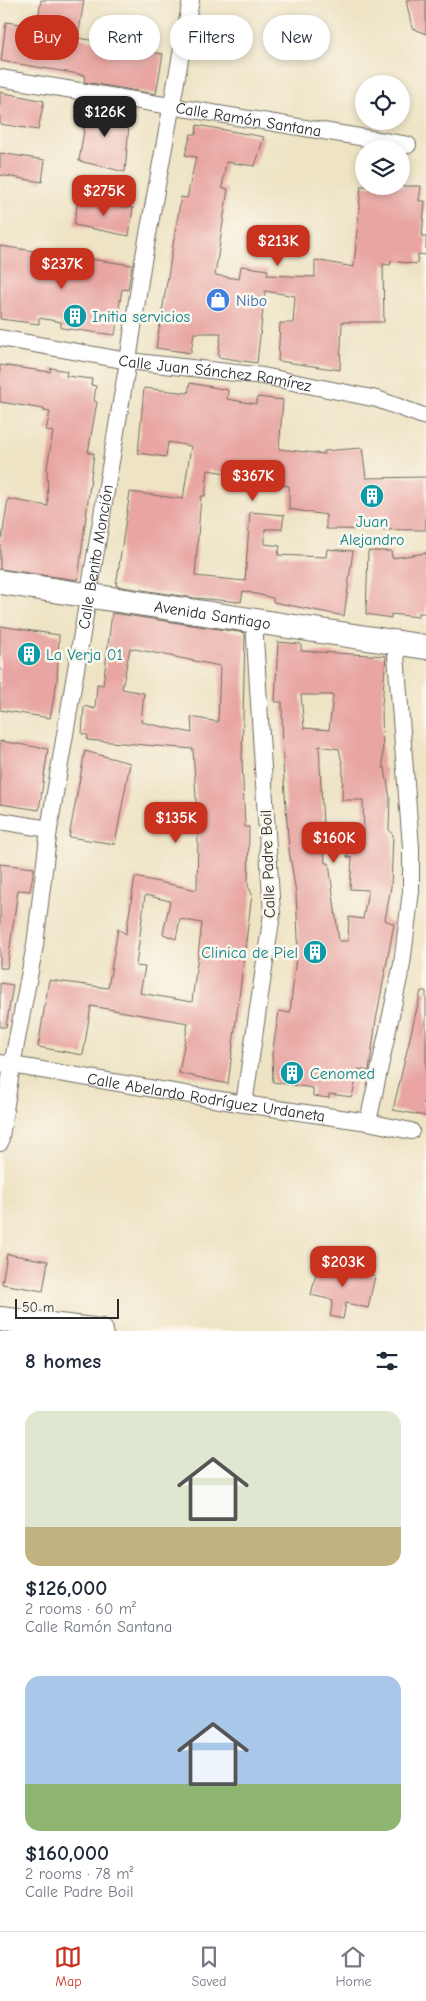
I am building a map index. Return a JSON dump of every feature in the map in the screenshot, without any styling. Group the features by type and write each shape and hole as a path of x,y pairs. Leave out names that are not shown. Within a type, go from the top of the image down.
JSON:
{"main road":[{"name":"Avenida Santiago","path":"0,582 426,648"},
{"path":"0,1319 91,1330"}],"street":[{"name":"Calle Benito Monción","path":"0,1143 6,1064 35,945 49,829 90,596 142,266 191,0"},
{"name":"Calle Ramón Santana","path":"0,78 378,140"},
{"name":"Calle Juan Sánchez Ramírez","path":"0,338 128,361 263,376 377,399 426,416"},
{"name":"Calle Padre Boil","path":"244,1104 272,914 254,622"},
{"path":"368,1122 402,964 411,891 411,847 395,642"},
{"path":"0,821 49,829"},
{"name":"Calle Abelardo Rodríguez Urdaneta","path":"6,1064 244,1104 368,1122 411,1131"}],"building":[{"path":"41,0 84,0 79,32 79,15 39,15"},
{"path":"406,0 426,0 426,34 412,28"},
{"path":"6,22 15,23 15,60 79,60 79,38 89,40 89,60 160,60 160,54 163,54 156,94 84,82 85,75 1,61"},
{"path":"0,92 44,101 38,130 0,124"},
{"path":"84,105 130,113 125,172 79,161 84,130"},
{"path":"197,125 264,137 255,166 226,162 222,188 228,189 215,275 239,279 241,266 268,270 267,275 315,277 315,260 354,267 360,195 410,195 410,186 421,186 419,201 425,201 422,236 426,237 426,255 418,254 417,264 391,261 390,265 383,264 384,322 342,322 340,370 278,361 280,323 293,323 295,296 265,291 257,363 218,357 221,333 194,333 191,353 156,348 181,197 187,198 196,157 185,155 191,134 196,134"},
{"path":"0,153 45,160 42,182 0,175"},
{"path":"78,200 133,208 129,236 74,225"},
{"path":"0,246 132,265 128,290 122,289 115,335 61,328 61,322 39,318 39,324 0,319"},
{"path":"0,365 50,372 51,368 67,371 66,376 92,379 91,385 96,386 94,401 97,402 88,453 94,453 78,580 0,569 0,538 2,538 8,499 48,506 47,468 53,432 46,430 50,412 44,411 44,409 0,402"},
{"path":"190,383 228,390 227,399 256,404 257,397 283,400 279,449 324,454 324,451 362,448 366,478 426,477 426,530 326,529 326,515 289,509 289,486 242,480 243,476 208,470 205,496 201,496 195,576 245,581 250,512 284,515 282,529 265,529 265,544 280,546 278,555 326,557 327,549 353,551 344,616 273,602 273,598 243,591 241,602 195,598 116,586 130,492 183,499 191,446 168,442 166,457 138,453 144,388 188,393"},
{"path":"368,551 391,551 392,558 426,553 426,613 418,613 418,617 391,614 391,618 366,614"},
{"path":"112,613 245,633 242,760 245,827 249,827 248,886 252,894 228,1084 179,1073 188,1023 91,1006 83,1055 38,1047 49,980 108,988 118,929 126,934 135,877 197,890 198,832 193,749 87,740 88,735 82,734 84,706 95,709 97,684 103,685","holes":["130,648 220,666 218,722 191,717 192,733 141,722 144,693 122,689","145,895 170,901 163,934 176,939 180,919 202,923 192,1002 140,993 145,967 136,966"]},
{"path":"0,626 59,635 57,681 50,718 0,710"},
{"path":"278,642 301,644 301,651 386,656 382,704 383,768 385,768 390,799 389,830 393,835 391,887 385,920 394,924 376,1020 369,1071 358,1069 352,1097 329,1094 329,1098 313,1096 313,1088 273,1082 272,1054 279,1011 290,1013 298,938 296,893 289,850 283,765 282,702 275,702","holes":["301,695 333,695 329,730 304,728","319,746 339,749 343,767 342,800 363,800 364,834 347,831 347,857 352,858 350,889 368,890 363,919 349,917 348,941 339,941 329,863 325,863"]},
{"path":"0,741 48,749 39,810 0,804"},
{"path":"85,751 130,763 115,844 69,837"},
{"path":"0,864 34,868 30,891 18,890 7,968 0,968"},
{"path":"0,983 13,985 6,1027 0,1027"},
{"path":"421,991 426,991 426,1092 423,1103 426,1105 426,1116 393,1110"},
{"path":"7,1254 48,1261 43,1291 2,1284"},
{"path":"318,1264 375,1276 368,1308 346,1303 343,1319 330,1316 333,1300 311,1295"}],"place":[{"name":"Nibo","path":"218,300"},
{"name":"Initia servicios","path":"75,316"},
{"name":"Juan Alejandro","path":"372,496"},
{"name":"La Verja 01","path":"29,654"},
{"name":"Clinica de Piel","path":"315,952"},
{"name":"Cenomed","path":"292,1073"}]}
